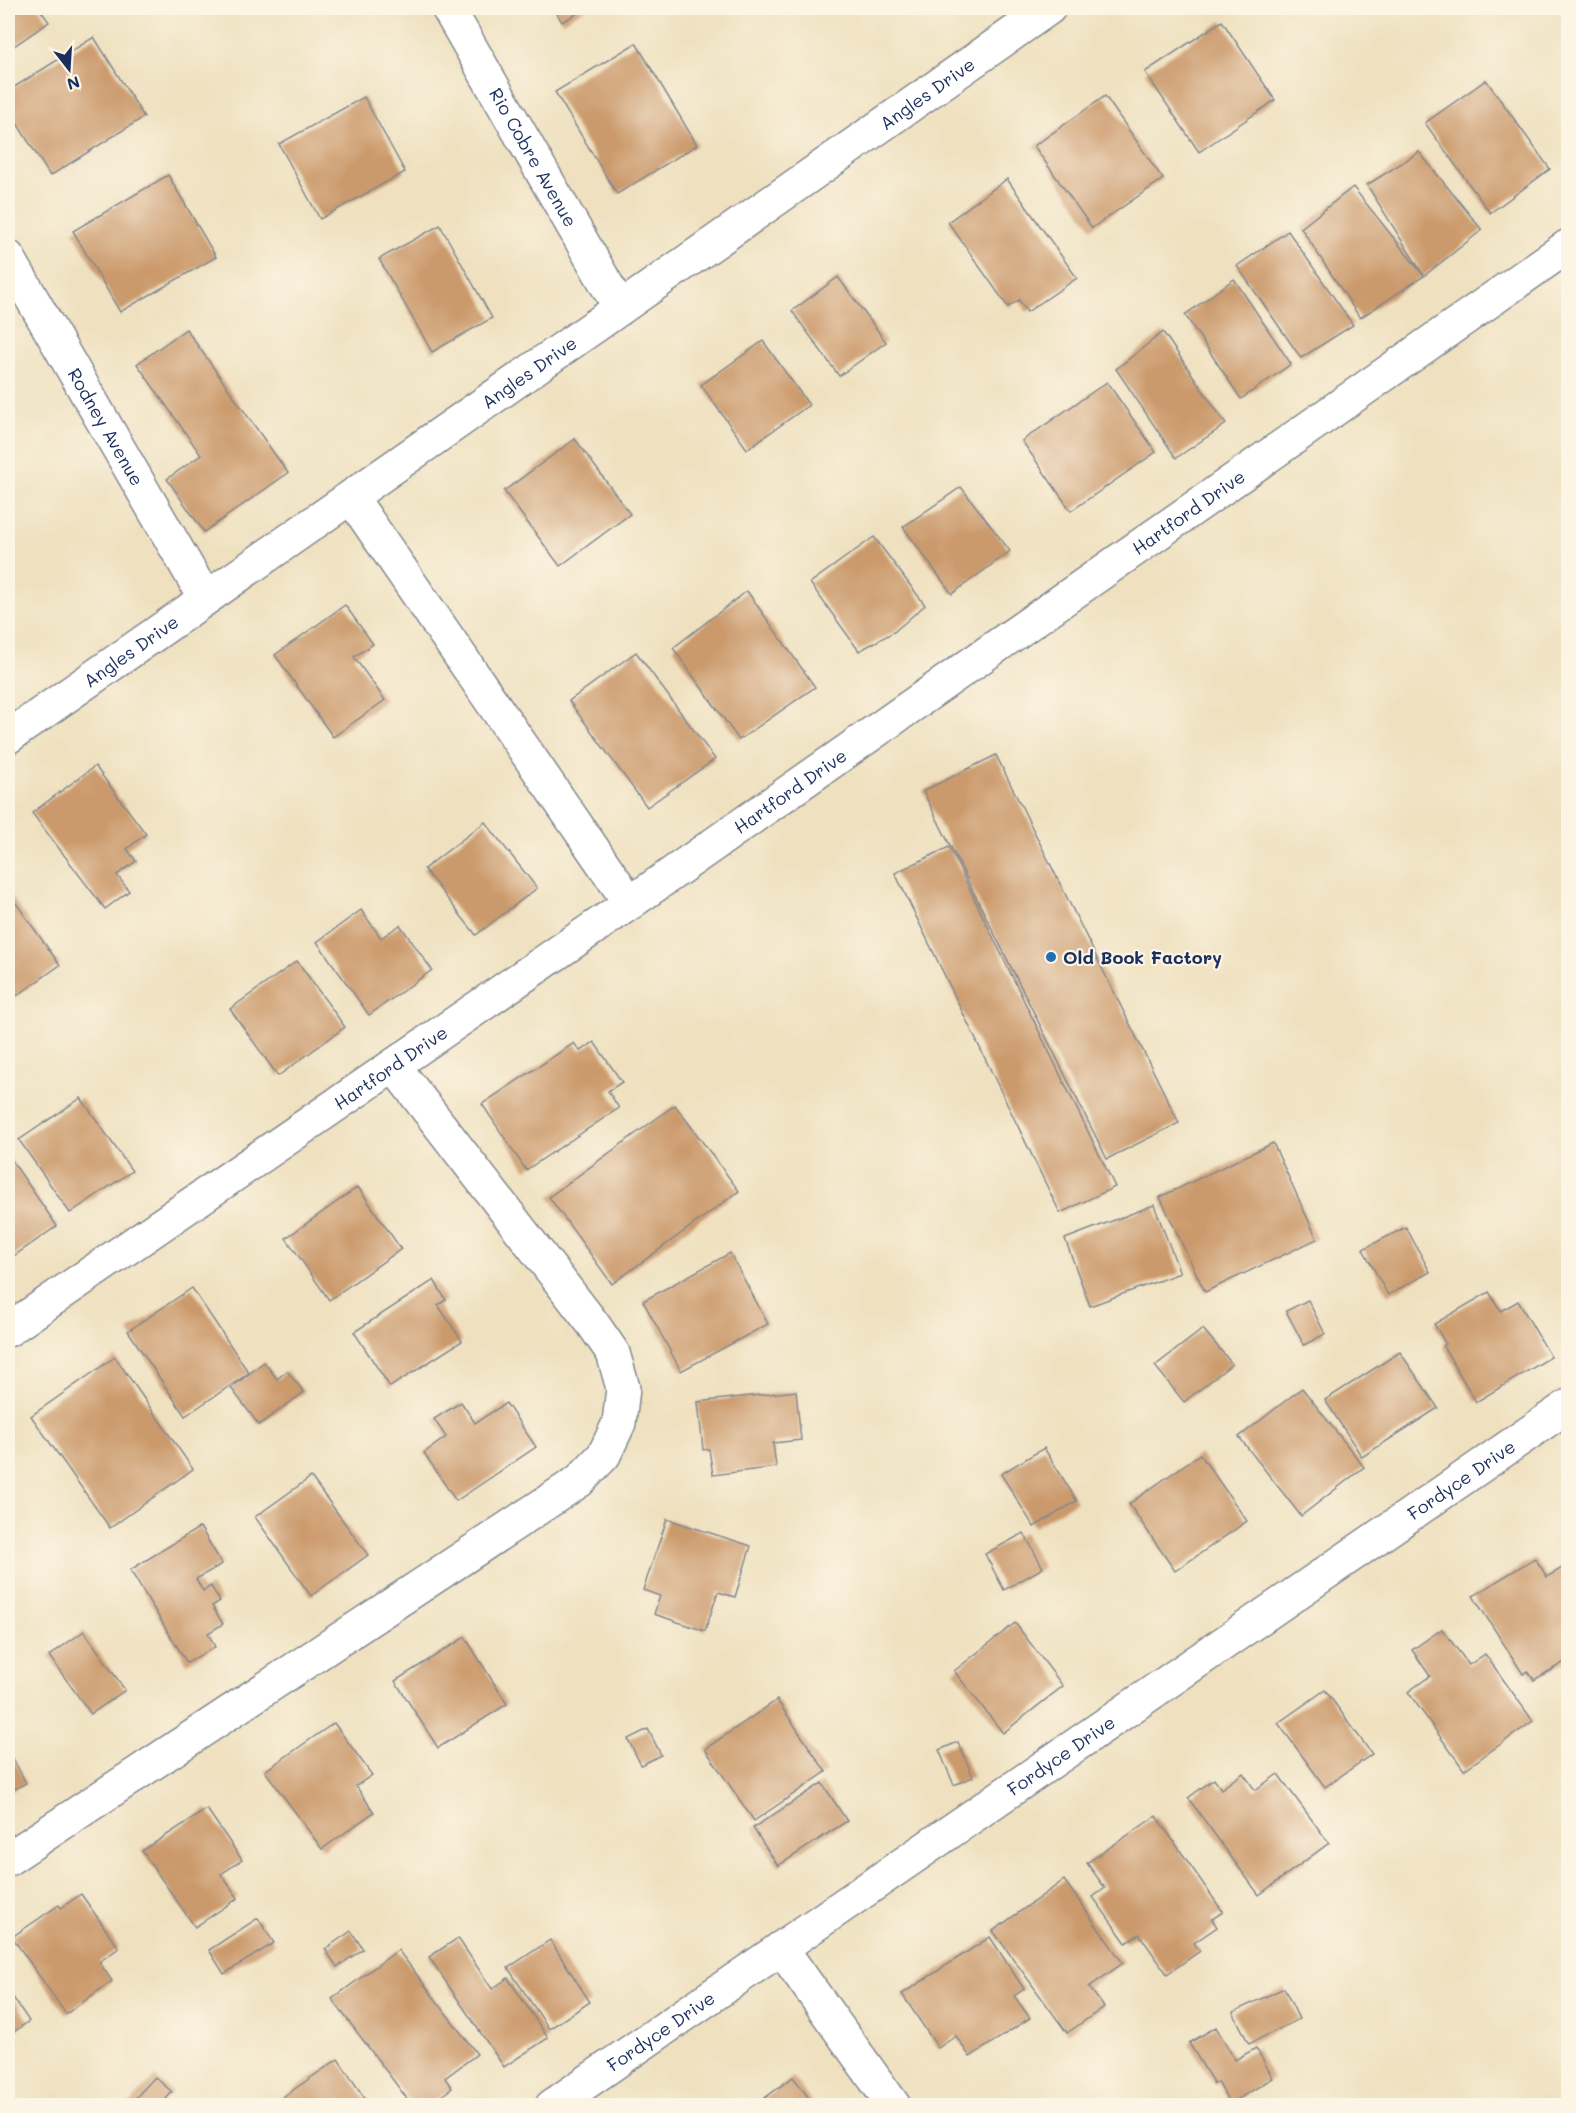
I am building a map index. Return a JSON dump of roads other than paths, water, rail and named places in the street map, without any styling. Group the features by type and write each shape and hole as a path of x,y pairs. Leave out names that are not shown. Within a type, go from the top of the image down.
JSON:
{"street":[{"name":"Rio Cobre Avenue","path":"448,8 620,308"},
{"name":"Angles Drive","path":"8,737 620,308 1036,11"},
{"name":"Hartford Drive","path":"8,1330 630,903 1569,246"},
{"name":"Rodney Avenue","path":"8,257 205,598"},
{"path":"351,497 630,903"},
{"path":"8,1859 579,1480 604,1455 619,1424 622,1388 613,1353 394,1066"},
{"name":"Fordyce Drive","path":"552,2106 1569,1406"},
{"path":"781,1948 894,2106"}],"place":[{"name":"Old Book Factory","path":"1051,957"}]}
